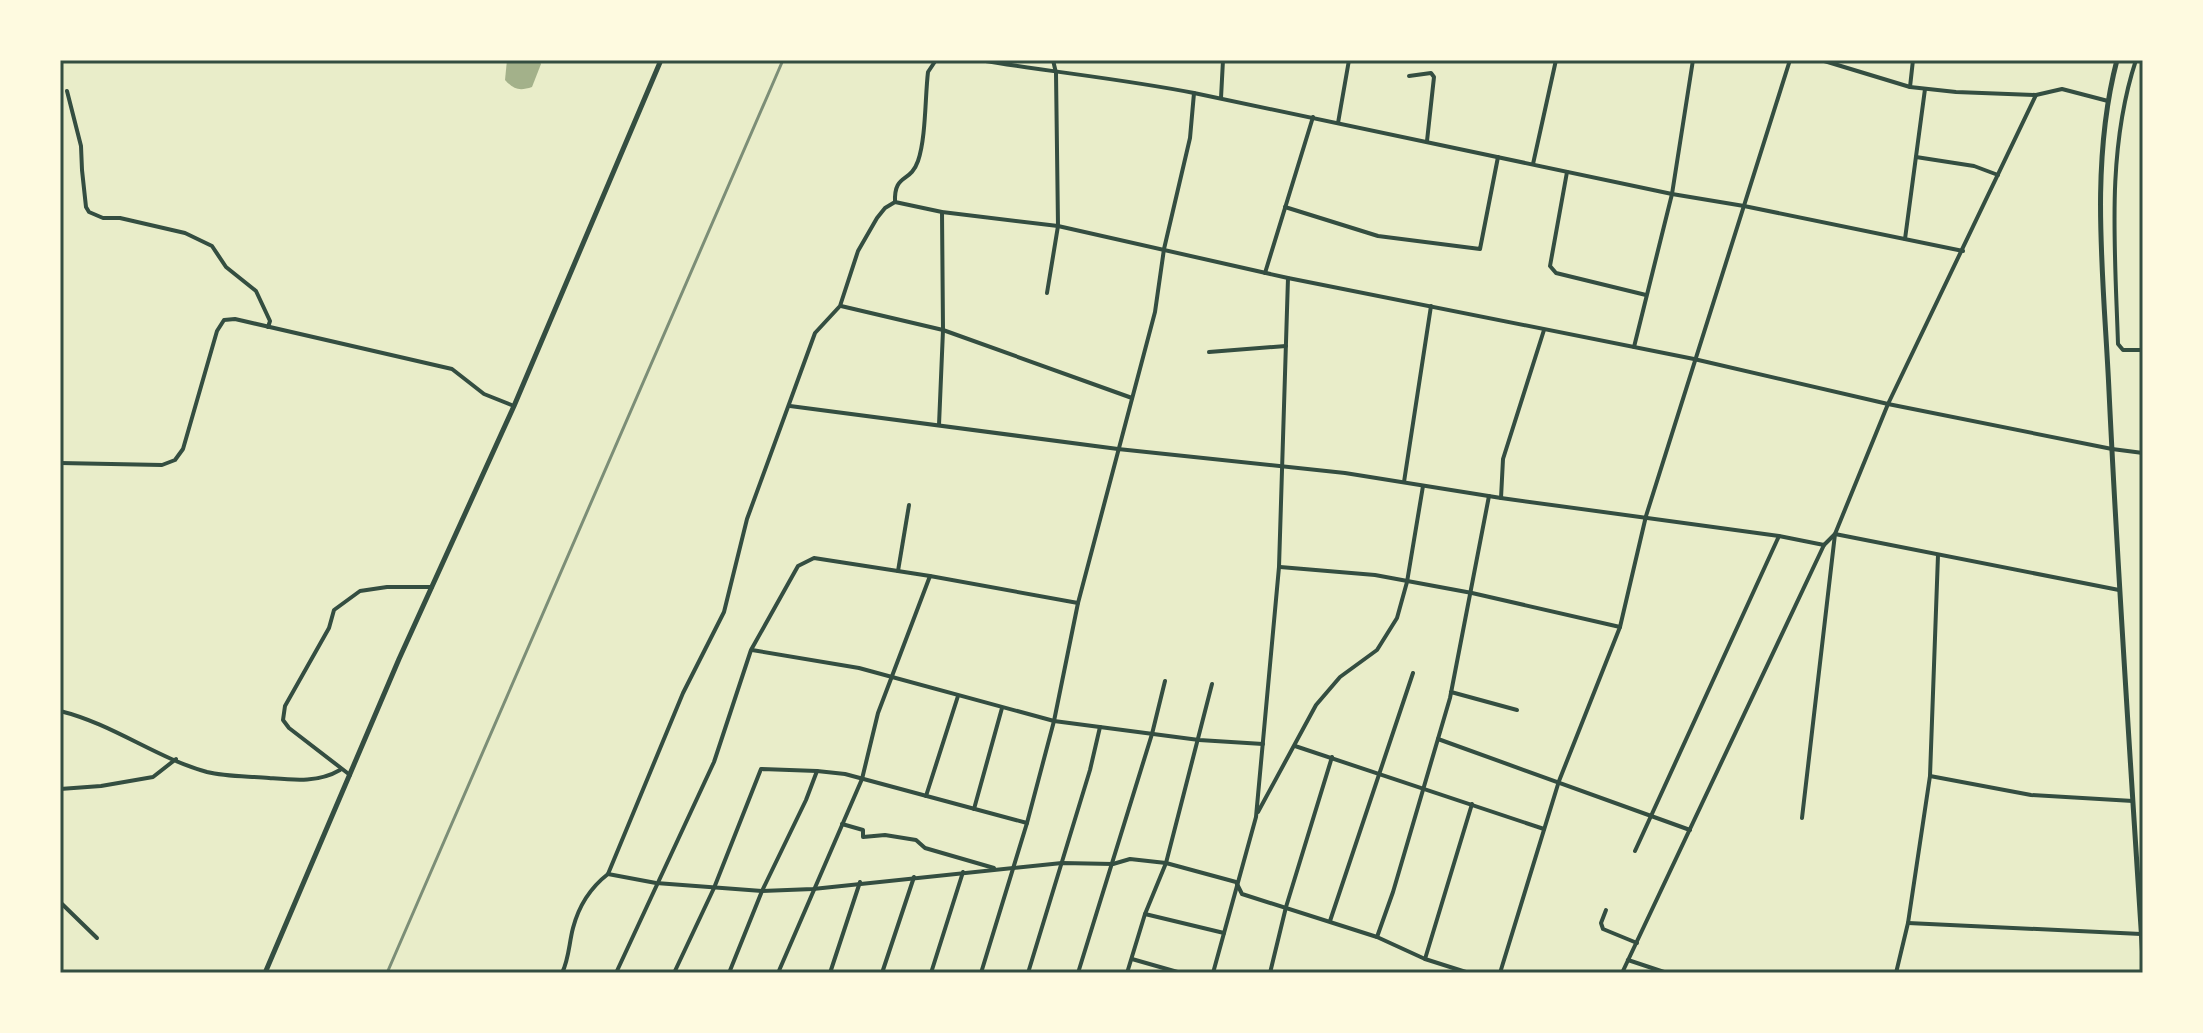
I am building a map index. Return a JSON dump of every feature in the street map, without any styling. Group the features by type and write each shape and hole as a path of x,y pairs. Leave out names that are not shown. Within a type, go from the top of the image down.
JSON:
{"main road":[{"path":"265,973 514,406 661,60"},
{"path":"2117,60 2108,101 2100,173 2119,590 2143,959"}],"street":[{"path":"895,202 894,189 914,169 919,159 928,72 936,60"},
{"path":"979,60 1056,73 1132,81 1221,98 1672,194 1963,251"},
{"path":"1047,293 1058,226 1056,73 1053,60"},
{"path":"1221,98 1223,60"},
{"path":"1338,123 1349,60"},
{"path":"1533,164 1556,60"},
{"path":"1633,348 1672,194 1693,60"},
{"path":"1500,973 1559,781 1620,627 1646,516 1790,60"},
{"path":"1821,60 1910,87 2036,95 2062,89 2108,101"},
{"path":"1910,87 1913,60"},
{"path":"2136,60 2119,123 2115,212 2118,344 2123,350 2143,350"},
{"path":"1409,76 1431,73 1434,77 1427,141"},
{"path":"1905,239 1925,89"},
{"path":"67,91 81,146 84,194 89,212 103,218 120,218 159,226 205,241 226,267 256,291 270,321 268,327"},
{"path":"981,973 1027,823 1054,721 1078,603 1155,312 1164,249 1190,138 1194,93"},
{"path":"1802,818 1835,534 1888,404 2036,95"},
{"path":"1265,273 1313,117"},
{"path":"1285,207 1378,236 1480,249 1498,157"},
{"path":"1916,157 1974,166 1998,175"},
{"path":"1567,172 1550,266 1556,273 1646,295"},
{"path":"562,973 567,963 573,927 590,888 608,874 683,693 724,612 747,519 815,333 840,306 858,251 877,218 895,202 942,212 1058,226 1288,278 1694,359 1888,404 2143,453"},
{"path":"939,425 943,330 942,212"},
{"path":"1213,973 1256,817 1279,567 1288,278"},
{"path":"840,306 943,330 1132,398"},
{"path":"1404,482 1431,306"},
{"path":"60,463 162,465 175,460 183,449 217,331 224,320 235,319 452,369 484,394 514,406"},
{"path":"1501,498 1503,459 1544,330"},
{"path":"1209,352 1286,346"},
{"path":"790,406 1404,482 1824,545"},
{"path":"1256,817 1316,705 1340,677 1377,650 1397,618 1407,582 1423,486"},
{"path":"1377,937 1451,692 1489,496"},
{"path":"898,571 909,505"},
{"path":"1622,973 1824,545 1835,534"},
{"path":"1835,534 2119,590"},
{"path":"1635,851 1779,536"},
{"path":"1896,973 1908,923 1930,776 1938,555"},
{"path":"616,973 714,762 751,650 798,566 814,558 1078,603"},
{"path":"1279,567 1375,575 1472,593 1620,627"},
{"path":"778,973 862,779 878,713 930,576"},
{"path":"350,775 289,728 283,720 285,706 329,628 334,610 360,591 387,587 432,587"},
{"path":"751,650 859,668 1054,721 1199,740 1263,744"},
{"path":"1330,921 1413,673"},
{"path":"1078,973 1152,734 1165,681"},
{"path":"1127,973 1145,914 1166,863 1212,684"},
{"path":"1451,692 1517,710"},
{"path":"926,796 958,696"},
{"path":"974,809 1002,708"},
{"path":"60,711 102,724 208,772 313,780 340,770"},
{"path":"1028,973 1090,770 1100,727"},
{"path":"1438,739 1690,830"},
{"path":"1295,746 1544,829"},
{"path":"1270,973 1286,907 1332,757"},
{"path":"60,789 153,777 176,759"},
{"path":"674,973 714,888 761,769 817,771 862,779 1027,823"},
{"path":"729,973 762,891 817,771"},
{"path":"1930,776 2031,795 2133,801"},
{"path":"1425,959 1472,804"},
{"path":"842,824 863,830 863,837 885,835 916,840 925,848 996,869"},
{"path":"608,874 656,883 762,891 813,889 1062,863 1113,864 1130,859 1166,863 1236,882 1242,894 1377,937 1425,959 1469,973"},
{"path":"931,973 963,872"},
{"path":"882,973 914,877"},
{"path":"830,973 860,882"},
{"path":"60,902 97,938"},
{"path":"1606,910 1601,923 1603,929 1637,943"},
{"path":"1145,914 1224,934"},
{"path":"1908,923 2141,934"},
{"path":"1132,959 1181,973"},
{"path":"1628,960 1667,973"}],"shaded area":[{"path":"507,60 539,60 541,64 532,87 517,89 505,80"}],"railway":[{"path":"387,973 783,60"}]}
